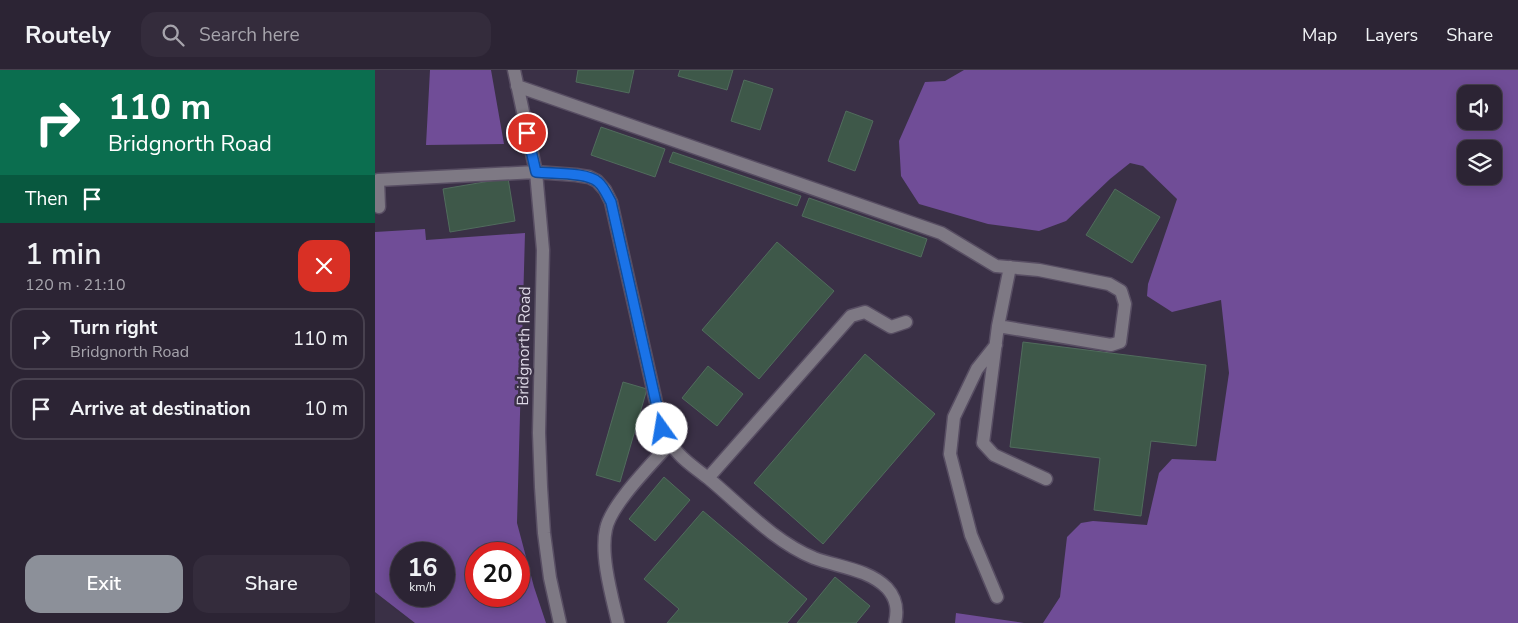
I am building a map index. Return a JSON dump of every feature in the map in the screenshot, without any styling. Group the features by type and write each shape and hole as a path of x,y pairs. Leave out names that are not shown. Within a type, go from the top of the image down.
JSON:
{"street":[{"name":"Bridgnorth Road","path":"514,70 536,172 543,250 539,433 541,478 544,533 550,578 560,623"},
{"path":"517,86 941,233 996,266 1039,270 1109,284 1121,291 1125,304 1120,342 1111,345 998,326"},
{"path":"379,207 378,180 536,172 589,177 597,181 605,190 611,202 662,429 670,443 680,456 752,517 791,546 815,558 851,569 874,579 887,589 898,606 895,623"},
{"path":"1010,268 998,326 983,443 994,455 1046,479"},
{"path":"708,478 851,316 865,312 891,327 906,322"},
{"path":"996,345 977,369 954,417 950,454 971,535 997,597"},
{"path":"618,623 608,577 605,544 606,529 614,509 670,443"}],"shaded area":[{"path":"430,70 491,70 504,144 426,145"},
{"path":"964,70 1518,70 1518,623 1043,623 1060,597 1067,537 1081,523 1093,521 1147,525 1159,473 1172,459 1216,461 1229,373 1221,300 1172,312 1147,296 1148,284 1177,199 1143,166 1130,163 1110,179 1066,221 1039,231 988,224 919,204 901,176 899,141 925,82 945,81"},
{"path":"425,229 426,240 525,233 517,523 522,542 465,542 465,607 530,607 530,572 546,623 415,623 394,607 455,607 455,542 390,542 390,604 375,592 375,232"},
{"path":"956,613 1024,623 955,623"}],"building":[{"path":"578,70 634,70 629,93 576,82"},
{"path":"680,70 733,70 727,90 678,76"},
{"path":"744,80 773,89 760,130 731,121"},
{"path":"846,111 873,121 855,171 828,161"},
{"path":"601,127 665,149 655,177 591,155"},
{"path":"673,152 801,196 797,206 669,162"},
{"path":"508,178 515,221 450,232 443,189"},
{"path":"1115,189 1160,217 1132,263 1086,235"},
{"path":"809,198 927,239 921,257 802,216"},
{"path":"777,242 834,291 759,379 702,330"},
{"path":"1023,342 1206,365 1196,446 1151,441 1141,516 1094,510 1100,458 1010,447"},
{"path":"865,354 935,414 823,544 754,483"},
{"path":"708,366 743,394 717,426 682,398"},
{"path":"623,382 647,389 620,482 596,475"},
{"path":"664,477 690,500 655,541 629,519"},
{"path":"703,511 807,599 787,623 667,623 679,609 644,579"},
{"path":"835,577 870,606 856,623 797,623"}],"route":[{"path":"527,133 536,172 589,177 597,181 605,190 611,202 662,429"}]}
